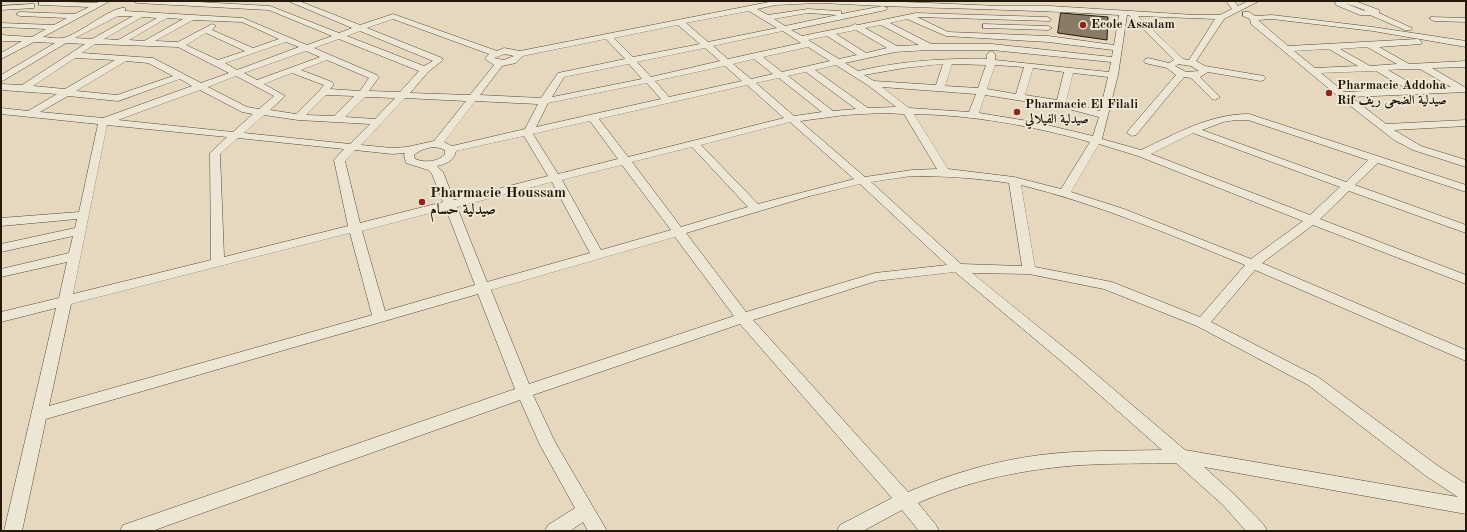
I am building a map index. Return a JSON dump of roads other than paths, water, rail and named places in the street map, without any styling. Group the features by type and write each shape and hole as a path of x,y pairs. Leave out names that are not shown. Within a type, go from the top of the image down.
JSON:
{"street":[{"path":"3,54 106,1"},
{"path":"1,79 64,40 137,1 213,3 270,8 425,70"},
{"path":"292,1 439,60 425,70 378,122 339,160 355,229 380,317"},
{"path":"103,122 394,16 494,53 509,51 519,54 752,9 776,3 816,1"},
{"path":"819,12 820,1 906,4 939,3 1042,5 1127,14 1221,17 1255,1"},
{"path":"1230,1 1236,10 1254,18 1272,17 1373,29 1441,41 1458,49 1465,45"},
{"path":"1344,1 1375,11 1376,12 1373,13 1408,28"},
{"path":"1,24 42,3"},
{"path":"1,8 42,3 128,6"},
{"path":"30,114 125,58 213,3"},
{"path":"528,133 544,101 561,75 906,4"},
{"path":"1042,5 1047,19 1048,39"},
{"path":"890,7 946,34 1048,39 1117,48"},
{"path":"752,9 872,84 907,111 945,173"},
{"path":"767,18 808,11 857,14"},
{"path":"115,13 139,16 243,20 374,78 362,94 336,120"},
{"path":"20,14 77,16"},
{"path":"1065,192 1097,139 1113,75 1117,48 1127,14"},
{"path":"1127,14 1180,61"},
{"path":"24,88 93,42 139,16"},
{"path":"324,92 402,95 472,100 544,101 727,63 830,34 908,16 1047,19"},
{"path":"947,16 953,35"},
{"path":"118,43 164,17"},
{"path":"839,17 895,49"},
{"path":"1191,63 1221,17"},
{"path":"1254,18 1254,22 1285,49 1406,143 1466,164"},
{"path":"180,45 222,19"},
{"path":"1434,19 1466,20"},
{"path":"680,22 861,180 958,268 1072,362 1230,500 1258,531"},
{"path":"882,22 929,47"},
{"path":"1,24 55,27"},
{"path":"1332,24 1408,67"},
{"path":"980,26 1048,28"},
{"path":"1349,33 1371,32 1373,29"},
{"path":"206,30 252,51"},
{"path":"830,34 865,56"},
{"path":"608,36 668,101"},
{"path":"972,116 990,63 992,47 990,36"},
{"path":"1,38 144,45 180,45 258,83 280,96 215,153 218,263"},
{"path":"218,63 287,39"},
{"path":"1285,49 1441,41"},
{"path":"1383,44 1465,91"},
{"path":"1330,46 1417,91"},
{"path":"421,165 434,164 448,154 528,133 895,49 929,47 992,47 1116,60"},
{"path":"1385,53 1397,52"},
{"path":"494,53 489,58 493,62 500,63 515,60 518,58 519,54"},
{"path":"75,55 150,60 245,110 298,117 378,122"},
{"path":"756,56 831,114"},
{"path":"258,83 327,57"},
{"path":"1148,61 1170,66 1174,70 1193,75 1202,73 1204,69"},
{"path":"1170,66 1173,63 1180,61 1191,63 1204,69 1261,78"},
{"path":"856,74 900,65 949,62 1029,66 1113,75"},
{"path":"940,88 949,62"},
{"path":"438,144 500,63"},
{"path":"1313,71 1466,64"},
{"path":"1020,96 1029,66"},
{"path":"807,68 867,112"},
{"path":"292,70 329,84 324,92 298,117"},
{"path":"1061,104 1069,70"},
{"path":"1132,133 1182,73"},
{"path":"1193,75 1215,97"},
{"path":"1,87 118,98 180,76"},
{"path":"872,84 981,91 1020,96 1061,104 1104,115"},
{"path":"1342,94 1465,91"},
{"path":"1,111 392,151 404,154 412,163 432,168 437,172 524,392 548,445 598,531"},
{"path":"1,317 791,119 831,114 867,112 907,111 1007,120 1097,139 1142,154 1466,280"},
{"path":"1142,154 1193,130 1230,117 1249,117 1466,189"},
{"path":"593,118 743,318 930,531"},
{"path":"13,531 84,216 103,122"},
{"path":"1384,127 1466,122"},
{"path":"1193,130 1466,229"},
{"path":"528,133 598,255"},
{"path":"694,143 755,208"},
{"path":"392,151 407,150 438,144 448,146 448,154 440,164 437,172"},
{"path":"409,158 411,152 419,147"},
{"path":"1443,157 1466,156"},
{"path":"1202,323 1254,263 1313,220 1346,186 1376,159"},
{"path":"39,415 678,232 755,208 861,180 908,174 978,174 1014,180 1065,192 1103,204 1254,263 1466,356"},
{"path":"1014,180 1029,270"},
{"path":"1,222 84,216"},
{"path":"1,248 80,231"},
{"path":"1,273 74,256"},
{"path":"129,531 524,392 743,318 875,277 924,270 958,268 1029,270 1107,285 1202,323 1313,380 1432,471 1466,493"},
{"path":"846,531 904,500 969,475 1029,464 1076,458 1180,456 1466,506"},
{"path":"554,531 586,511"}],"place":[{"name":"Ecole Assalam","path":"1083,25"},
{"name":"Pharmacie Addoha Rif صيدلية الضحى ريف","path":"1329,93"},
{"name":"Pharmacie El Filali صيدلية الفيلالي","path":"1017,112"},
{"name":"Pharmacie Houssam صيدلية حسام","path":"422,202"}]}
